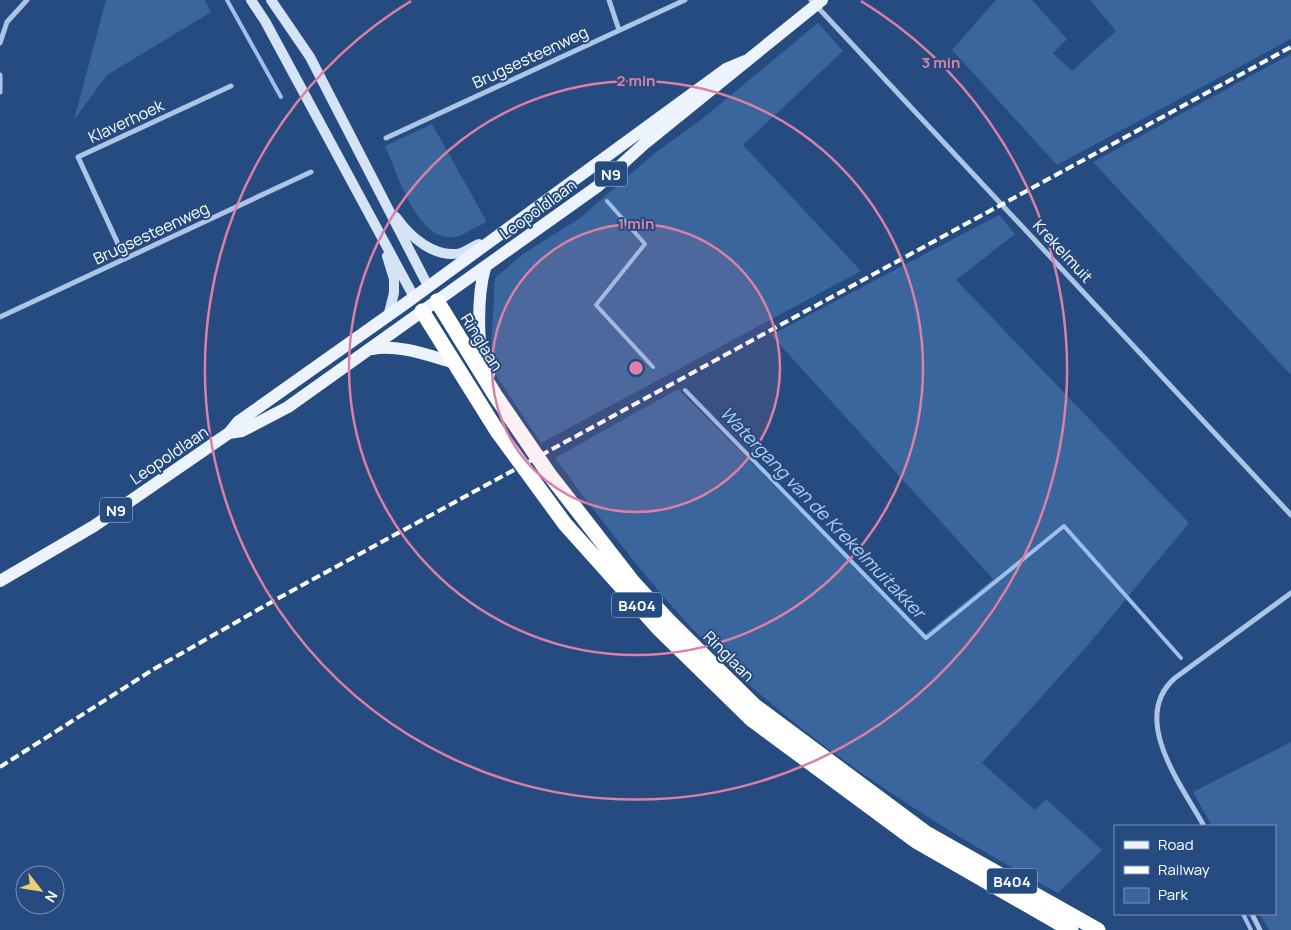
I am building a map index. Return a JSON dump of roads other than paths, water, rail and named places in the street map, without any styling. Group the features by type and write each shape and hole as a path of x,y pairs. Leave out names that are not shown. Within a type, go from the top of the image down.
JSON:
{"highway":[{"name":"Ringlaan","path":"437,301 495,394 550,474 633,582 668,620 755,706 926,833 1098,930"},
{"name":"Ringlaan","path":"422,311 452,362 510,450 584,546 659,629 751,719 916,841 1071,930"}],"main road":[{"path":"251,0 265,21 422,311"},
{"path":"271,0 310,57 387,204 396,227 437,301"},
{"name":"Leopoldlaan","path":"437,301 598,186 644,144 720,84 816,2"},
{"name":"Leopoldlaan","path":"428,286 726,69 746,61"},
{"path":"387,204 416,240 432,249 460,253 492,240"},
{"path":"386,247 388,266 394,279 394,294 388,317"},
{"path":"485,268 481,288 480,353 484,366 495,384 495,394"},
{"name":"N9","path":"414,298 428,286"},
{"name":"Leopoldlaan","path":"0,581 94,526 229,433 238,422 414,298"},
{"name":"N9","path":"422,311 437,301"},
{"name":"Leopoldlaan","path":"229,433 242,431 288,407 422,311"},
{"path":"367,350 386,346 452,362"}],"street":[{"path":"0,43 7,22 26,0"},
{"path":"610,0 619,30"},
{"name":"Brugsesteenweg","path":"386,138 685,0"},
{"name":"Krekelmuit","path":"816,2 1291,515"},
{"path":"0,75 0,92"},
{"name":"Klaverhoek","path":"125,259 78,157 231,86"},
{"name":"Brugsesteenweg","path":"0,316 312,172"},
{"path":"1203,825 1164,755 1157,733 1156,712 1160,698 1165,686 1291,593"},
{"path":"1252,915 1260,930"}],"waterway":[{"path":"227,0 281,97"},
{"path":"607,201 645,244 596,305 653,367"},
{"name":"Watergang van de Krekelmuitakker","path":"685,390 926,638 1064,526 1181,658"},
{"name":"Watergang van de Krekelmuitakker","path":"1244,915 1251,930"}],"railway":[{"path":"0,767 154,669 275,600 1291,47"}]}
